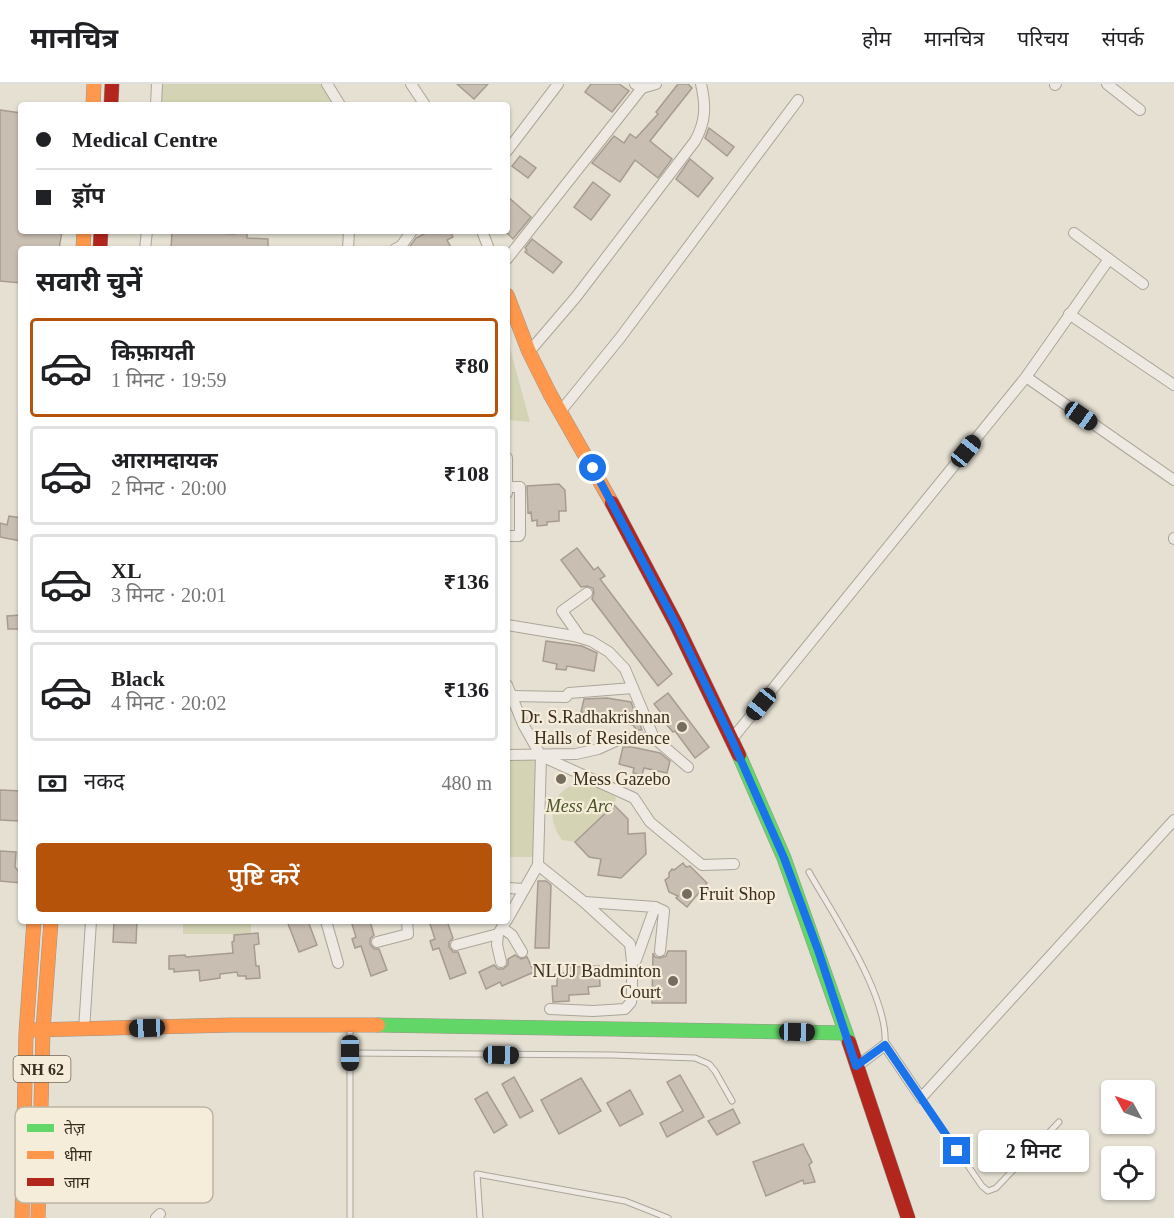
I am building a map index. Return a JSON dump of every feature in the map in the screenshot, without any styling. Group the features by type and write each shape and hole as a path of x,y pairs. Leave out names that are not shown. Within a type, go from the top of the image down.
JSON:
{"main road":[{"path":"93,102 94,84"},
{"path":"111,102 112,84"},
{"path":"510,303 529,352 560,412 604,487 676,624 732,740 784,858 818,950 908,1218"},
{"path":"25,1107 34,924"},
{"name":"NH 62","path":"41,1107 43,1030 51,924"},
{"path":"27,1030 231,1024 350,1024 845,1033"},
{"path":"22,1203 22,1218"},
{"name":"NH 62","path":"38,1203 38,1218"}],"street":[{"path":"156,102 157,84"},
{"path":"327,84 338,102"},
{"path":"411,84 423,102"},
{"path":"510,147 558,84"},
{"path":"510,255 639,86 656,84"},
{"path":"529,352 576,297 695,141 702,129 705,115 701,84"},
{"path":"1107,84 1140,110"},
{"path":"560,412 634,320 798,100"},
{"path":"1074,233 1143,284"},
{"path":"732,740 1026,377 1109,260"},
{"path":"1070,314 1174,386"},
{"path":"1026,377 1174,480"},
{"path":"510,487 520,487 520,534 510,536"},
{"path":"580,637 562,611 587,592"},
{"path":"510,625 580,637 609,652 625,669 654,738 688,766"},
{"path":"510,691 566,697 569,693 633,688"},
{"path":"510,693 523,724 541,756 538,865 510,914"},
{"path":"510,755 576,754 598,749 618,740 654,738"},
{"path":"541,756 634,798 650,822 702,865 734,864"},
{"path":"856,1066 885,1045 921,1098 1174,820"},
{"path":"538,865 584,902 630,944 632,961 631,1002 625,1009 593,1011 550,1009"},
{"path":"510,888 524,889"},
{"path":"584,902 655,907 664,911 660,951"},
{"path":"632,961 636,960 655,907"},
{"path":"84,1030 91,924"},
{"path":"327,924 338,963"},
{"path":"377,942 408,934 407,924"},
{"path":"456,945 503,926"},
{"path":"503,926 512,935 522,952"},
{"path":"501,962 497,945 503,926"}],"lane":[{"path":"809,872 867,976 884,1019 885,1045"},
{"path":"350,1024 350,1218"},
{"path":"350,1053 695,1058 709,1064 732,1101"},
{"path":"921,1098 982,1186 988,1191 996,1188 1059,1122"},
{"path":"480,1218 477,1174 625,1201 668,1218"}],"green space":[{"path":"157,84 326,84 337,102 156,102"},
{"path":"510,348 530,422 510,420"},
{"path":"510,755 541,756 539,857 510,857"},
{"name":"Mess Arc","path":"588,781 609,789 616,798 614,805 575,842 562,840 553,820 552,811 555,802 567,788"},
{"path":"183,924 251,924 251,934 183,934"}],"building":[{"path":"457,84 488,84 474,99"},
{"path":"591,84 619,84 629,91 612,112 585,92"},
{"path":"678,84 688,84 692,88 650,141 672,159 658,178 635,160 620,182 592,163 614,136 624,143 630,134 636,138 658,114 656,112"},
{"path":"0,110 18,113 18,234 62,234 60,246 18,246 18,283 0,281"},
{"path":"709,128 734,147 727,156 705,138"},
{"path":"520,156 536,168 528,178 512,166"},
{"path":"690,159 713,178 698,197 676,179"},
{"path":"593,182 610,195 591,220 574,207"},
{"path":"510,199 531,217 513,239 508,234 510,234"},
{"path":"172,234 247,234 247,238 268,239 268,246 171,246"},
{"path":"424,234 452,234 453,237 447,240 450,246 410,246 416,238"},
{"path":"532,239 562,262 553,273 525,252 527,250 525,248"},
{"path":"559,484 565,490 566,511 559,511 559,521 537,526 537,520 532,521 531,512 528,513 527,486"},
{"path":"9,516 18,518 18,540 0,537 0,523 7,525"},
{"path":"577,548 594,570 598,567 605,576 600,579 672,674 658,686 592,599 593,588 581,587 561,560"},
{"path":"18,615 18,629 8,629 7,616"},
{"path":"546,641 582,646 597,653 594,671 567,666 566,670 556,669 557,664 543,661"},
{"name":"Dr. S.Radhakrishnan Halls of Residence","path":"668,693 709,747 695,758 675,731 673,732 667,725 669,723 654,704"},
{"path":"607,698 631,702 635,713 634,719 637,717 642,730 637,730 633,725 606,720 605,723 596,721 597,715 581,712 584,699"},
{"path":"623,747 660,753 670,761 667,773 644,768 642,775 633,773 634,768 619,764"},
{"path":"0,790 18,791 18,821 0,820"},
{"path":"614,805 628,819 628,834 645,833 646,854 621,878 598,875 601,859 589,857 575,842"},
{"path":"0,851 16,852 15,867 18,870 18,883 0,881"},
{"path":"683,863 686,867 690,866 707,883 687,907 676,898 678,896 669,892 665,880 672,869 674,870"},
{"path":"538,881 546,881 551,885 549,948 535,948"},
{"path":"114,924 137,924 136,943 113,942"},
{"path":"288,924 309,924 317,945 299,952"},
{"path":"352,924 371,924 374,935 370,939 370,944 374,949 379,949 387,970 371,976 361,946 355,948 352,939 356,937"},
{"path":"430,924 448,924 453,938 449,942 449,947 453,952 458,952 466,973 450,979 439,948 433,950 430,941 435,939"},
{"path":"258,933 259,944 254,945 260,978 246,979 246,976 238,976 237,972 220,974 220,978 200,981 199,970 174,972 174,969 169,969 169,956 233,953 234,935"},
{"path":"668,951 686,951 686,1003 652,1003 653,953 655,957 660,958 666,956"},
{"path":"515,955 521,959 527,957 534,972 502,986 500,982 486,989 479,972 494,965 498,969 503,969 508,965 508,959"},
{"path":"599,966 600,986 588,987 589,994 569,995 569,1001 553,1002 552,986 557,986 557,973 568,973 568,967"},
{"path":"680,1075 704,1117 667,1137 660,1123 683,1111 667,1082"},
{"path":"514,1077 533,1111 520,1118 502,1084"},
{"path":"581,1078 601,1111 559,1134 541,1100"},
{"path":"630,1090 643,1114 620,1126 607,1103"},
{"path":"487,1092 507,1125 494,1133 475,1099"},
{"path":"733,1109 740,1123 717,1135 708,1121"},
{"path":"803,1144 812,1162 809,1165 815,1182 804,1184 803,1180 766,1196 753,1162"}],"traffic: fast":[{"path":"739,755 784,858 849,1042"},
{"path":"378,1025 845,1033"}],"traffic: slow":[{"path":"93,102 94,84"},
{"path":"83,246 84,234"},
{"path":"510,303 529,352 550,394 612,503"},
{"path":"24,1107 26,1033 34,924"},
{"path":"41,1107 43,1030 51,924"},
{"path":"32,1030 232,1025 378,1025"},
{"path":"22,1203 22,1218"},
{"path":"38,1203 38,1218"}],"traffic: jam":[{"path":"111,102 112,84"},
{"path":"100,246 101,234"},
{"path":"612,503 676,624 739,755"},
{"path":"849,1042 908,1218"}],"place":[{"name":"Dr. S.Radhakrishnan Halls of Residence","path":"682,727"},
{"name":"Mess Gazebo","path":"561,779"},
{"name":"Fruit Shop","path":"687,894"},
{"name":"NLUJ Badminton Court","path":"673,981"}],"route":[{"path":"593,468 676,624 732,740 784,858 818,950 856,1066 885,1045 957,1151"}]}
